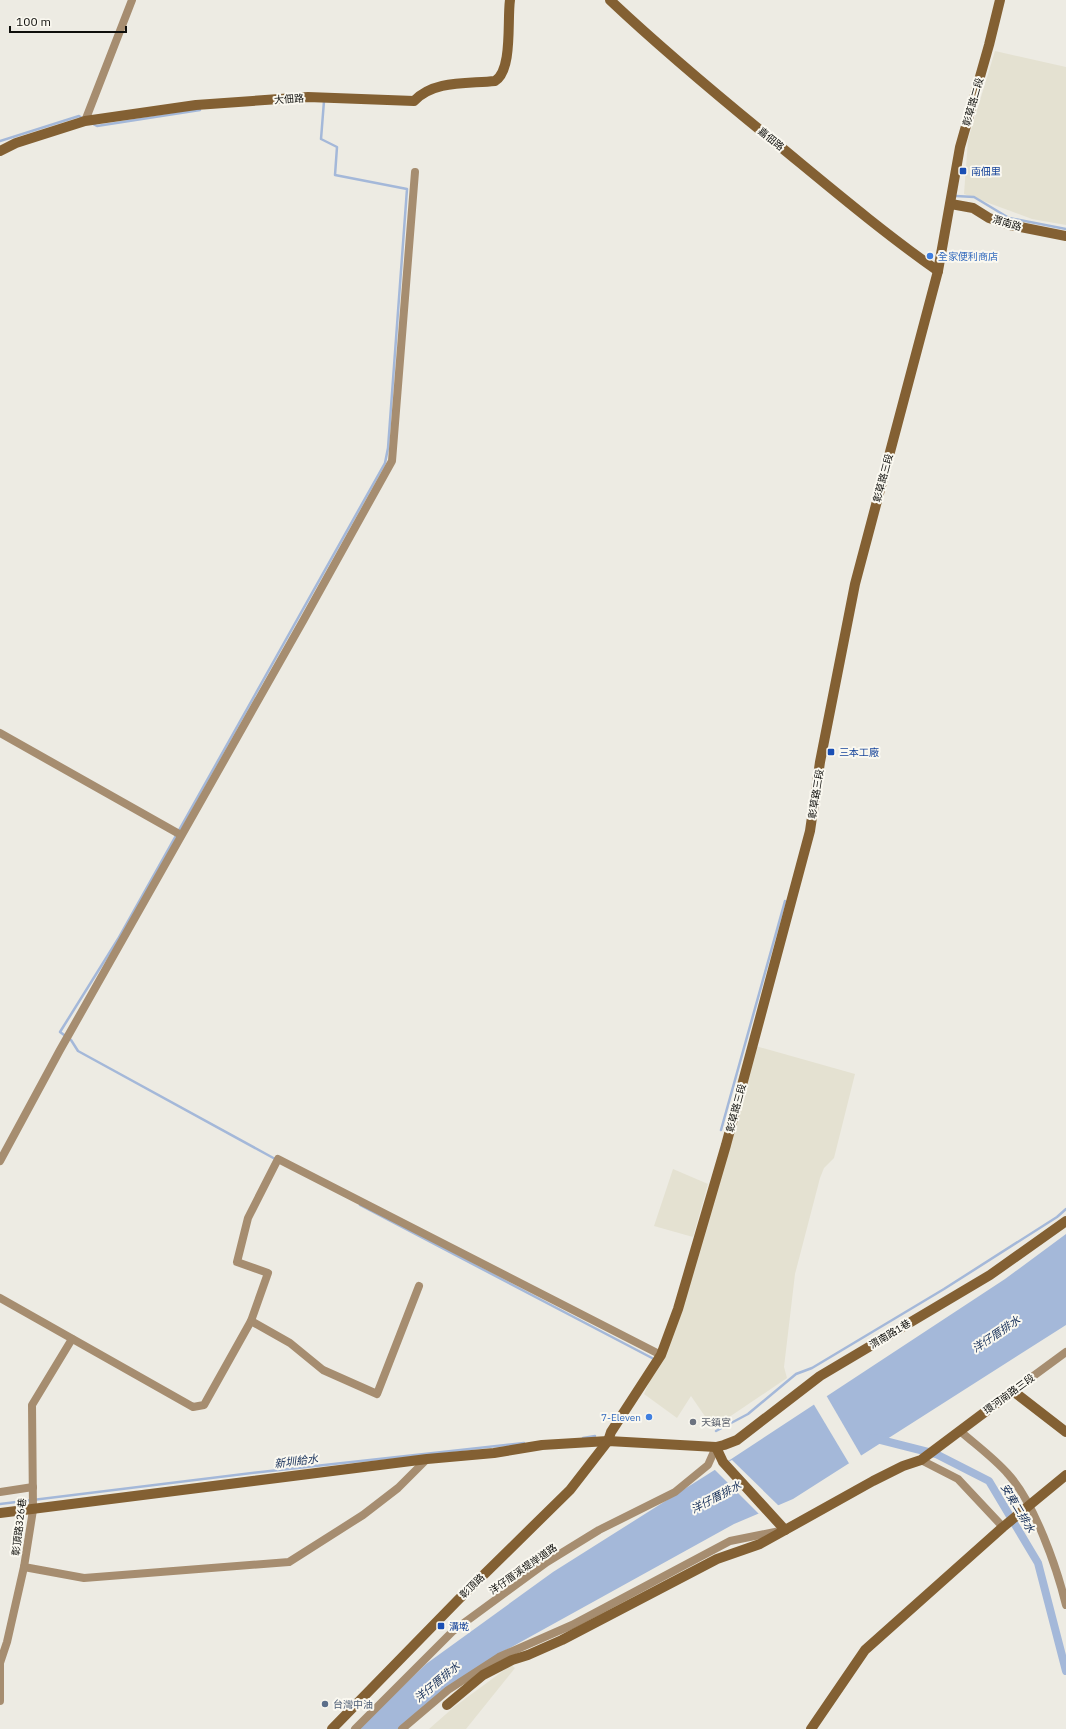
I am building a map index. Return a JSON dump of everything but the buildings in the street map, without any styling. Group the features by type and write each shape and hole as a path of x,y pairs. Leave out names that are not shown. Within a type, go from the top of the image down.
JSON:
{"street":[{"path":"85,121 132,0"},
{"name":"大佃路","path":"0,151 16,143 85,121 196,105 308,97 414,101 419,96 436,87 495,81 505,69 509,38 510,0"},
{"name":"嘉佃路","path":"610,0 644,33 847,202 909,251 938,271"},
{"name":"彰草路二段","path":"951,204 960,147 989,45 1000,0"},
{"path":"0,1161 60,1050 392,461 415,172"},
{"name":"彰草路三段","path":"661,1354 678,1309 726,1145 808,838 834,688 855,584 938,271 951,204"},
{"name":"渭南路","path":"951,204 973,208 990,218 1010,226 1066,236"},
{"path":"0,733 181,835"},
{"path":"0,1298 193,1407 204,1405 252,1321 268,1273 237,1262 248,1218 278,1159 661,1354"},
{"name":"渭南路1巷","path":"716,1448 738,1440 820,1376 990,1275 1066,1221"},
{"path":"252,1321 290,1343 323,1370 377,1394 419,1286"},
{"name":"彰頂路326巷","path":"0,1701 0,1663 7,1642 24,1567 33,1508 32,1405 72,1339"},
{"name":"環河南路三段","path":"447,1704 483,1676 512,1660 528,1655 562,1640 716,1559 760,1544 873,1481 903,1466 921,1460 1066,1352"},
{"name":"彰頂路","path":"332,1729 406,1655 459,1599 570,1490 610,1436 661,1354"},
{"path":"1013,1391 1066,1432"},
{"path":"956,1433 1009,1474 1058,1573 1066,1605"},
{"path":"0,1513 428,1459 494,1453 610,1436 716,1448 723,1462 785,1530"},
{"name":"洋仔厝溪堤岸道路","path":"355,1729 453,1631 547,1562 599,1530 675,1492 708,1465 716,1448"},
{"path":"24,1567 84,1578 289,1562 363,1515 398,1488 428,1459"},
{"path":"921,1460 958,1479 1005,1526"},
{"path":"811,1729 865,1650 1005,1526 1066,1475"},
{"path":"0,1492 33,1492"},
{"path":"402,1729 448,1690 500,1657 572,1625 730,1541 785,1530"}],"shaded area":[{"path":"995,51 1066,67 1066,225 1032,219 964,194 968,140"},
{"path":"752,1045 855,1074 834,1158 824,1168 820,1178 795,1274 784,1367 787,1378 713,1428 691,1396 677,1418 644,1394 661,1355"},
{"path":"673,1169 708,1184 693,1237 654,1226"},
{"path":"511,1665 515,1668 466,1729 429,1729 454,1707"}],"water":[{"name":"洋仔厝排水","path":"1066,1234 1066,1325 793,1499 734,1524 497,1655 399,1729 358,1729 426,1664 553,1572 713,1471 1005,1279"}],"pier":[{"path":"826,1395 862,1457 850,1465 813,1403"},
{"path":"732,1460 780,1507 760,1515 714,1469"}],"waterway":[{"path":"277,1160 78,1051 71,1040 60,1032 118,939 385,463 388,448 407,189 335,175 337,147 321,139 324,101"},
{"path":"91,123 97,126 200,110"},
{"path":"0,141 79,116 83,119"},
{"path":"956,196 974,197 1009,218 1066,229"},
{"path":"721,1130 785,901"},
{"path":"360,1205 652,1358"},
{"path":"716,1431 748,1414 796,1374 812,1368 944,1289 1057,1217 1066,1209"},
{"name":"新圳給水","path":"583,1438 595,1436"},
{"name":"安東二排水","path":"873,1438 936,1454 989,1481 1038,1563 1066,1671"},
{"name":"新圳給水","path":"0,1504 261,1472 524,1443"}],"place":[{"name":"南佃里","path":"963,171"},
{"name":"全家便利商店","path":"930,256"},
{"name":"三本工廠","path":"831,752"},
{"name":"7-Eleven","path":"649,1417"},
{"name":"天鎮宮","path":"693,1422"},
{"name":"溝墘","path":"441,1626"},
{"name":"台灣中油","path":"325,1704"}]}
